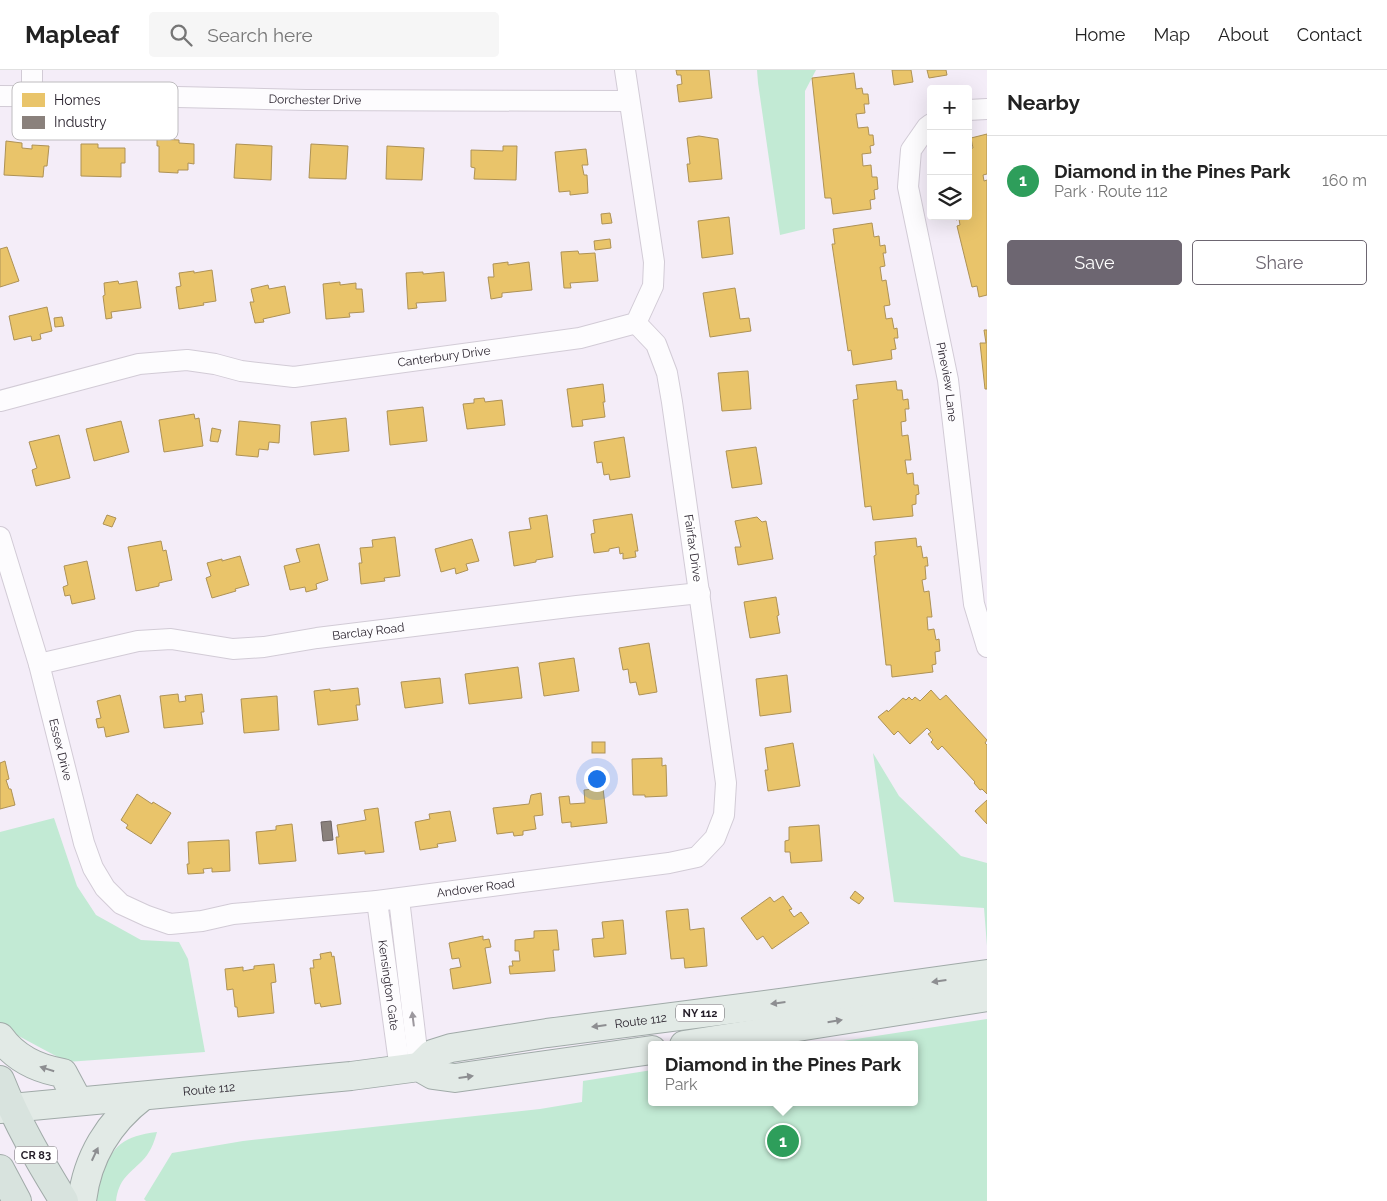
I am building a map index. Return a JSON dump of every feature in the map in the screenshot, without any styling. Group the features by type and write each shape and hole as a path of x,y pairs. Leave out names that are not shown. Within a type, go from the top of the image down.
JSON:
{"highway":[{"name":"CR 83","path":"0,1080 6,1109 64,1201"},
{"name":"CR 83","path":"0,1169 17,1201"}],"main road":[{"name":"Route 112","path":"410,1069 432,1054 451,1048 547,1033 987,974"},
{"name":"NY 112","path":"709,1041 987,997"},
{"path":"0,1037 10,1048 26,1060 44,1069 63,1073 78,1101"},
{"name":"Route 112","path":"6,1109 410,1069 455,1078 648,1051"},
{"path":"82,1201 90,1166 107,1132 124,1112 143,1096"},
{"path":"0,1197 6,1201"}],"street":[{"path":"625,70 654,262 653,286 636,323"},
{"name":"Dorchester Drive","path":"178,97 306,100 630,101"},
{"path":"972,110 987,109"},
{"name":"Pineview Lane","path":"927,126 911,150 908,187 948,380 974,604 987,647"},
{"name":"Canterbury Drive","path":"0,402 139,364 187,360 215,364 241,371 294,377 580,338 636,323"},
{"name":"Fairfax Drive","path":"636,323 656,344 666,373 672,402 726,783"},
{"name":"Essex Drive","path":"0,536 38,664 84,843 93,868 105,888 121,904 170,924"},
{"name":"Barclay Road","path":"38,664 138,641 171,639 233,649 264,647 346,635 700,592"},
{"name":"Andover Road","path":"170,924 202,921 233,914 399,899 697,858 715,838 724,815 726,783"},
{"name":"Kensington Gate","path":"399,899 410,1069"},
{"name":"Kensington Gate","path":"378,901 410,1069"}],"green space":[{"path":"757,70 816,70 805,91 805,229 780,235 758,83"},
{"path":"873,753 899,796 961,856 987,863 987,946 984,908 894,902"},
{"path":"54,818 77,886 96,915 141,940 179,942 188,959 205,1052 67,1062 0,1026 0,832"},
{"path":"987,1019 987,1201 146,1201 144,1199 172,1153 243,1141 540,1109 582,1102 583,1081 648,1071 648,1106 918,1106 918,1041 843,1041"},
{"path":"157,1132 147,1155 128,1174 119,1187 116,1201 95,1201 94,1194 97,1185 105,1165 115,1149 128,1139"}],"building: Homes":[{"path":"676,70 709,70 712,98 679,102 677,85 682,84 681,75 677,75"},
{"path":"892,70 911,70 913,82 894,85"},
{"path":"927,70 946,70 947,75 929,78"},
{"path":"854,73 856,89 862,88 863,94 868,94 869,104 864,104 865,113 856,114 858,128 868,127 869,135 873,135 874,145 870,146 871,153 862,154 863,166 871,165 872,177 877,177 878,189 874,190 875,199 870,200 871,209 833,214 831,198 825,198 812,78"},
{"path":"987,134 987,174 983,175 984,181 987,180 987,295 979,297 977,286 972,287 957,226 960,225 959,220 972,220 972,138"},
{"path":"699,136 718,139 722,179 689,182 687,164 690,164 687,138"},
{"path":"157,140 179,140 179,143 194,144 194,164 188,163 188,170 178,170 178,173 159,172 159,146 157,146"},
{"path":"6,141 22,143 22,148 32,149 32,145 49,146 47,166 44,166 43,177 4,175"},
{"path":"81,144 98,144 98,148 125,148 125,163 121,163 121,177 81,176"},
{"path":"236,144 272,146 271,180 234,178"},
{"path":"311,144 348,146 346,179 309,178"},
{"path":"387,146 424,148 422,180 386,179"},
{"path":"503,146 517,146 516,180 474,179 475,168 471,167 471,150 503,151"},
{"path":"586,149 588,165 582,165 584,175 587,175 588,193 570,195 570,191 559,192 555,152"},
{"path":"610,213 612,223 602,224 601,214"},
{"path":"729,217 733,254 702,258 698,221"},
{"path":"872,223 874,237 879,236 880,246 885,245 886,253 883,253 885,266 880,267 882,281 886,280 890,305 884,306 886,319 892,318 894,329 897,328 898,338 894,338 896,349 891,350 892,359 853,365 851,350 848,351 832,244 835,244 833,229"},
{"path":"610,239 611,248 595,250 594,241"},
{"path":"7,247 19,281 0,287 0,249"},
{"path":"578,251 579,254 595,253 598,281 570,283 571,288 564,288 561,252"},
{"path":"508,262 508,265 529,262 532,290 502,293 502,297 491,299 488,277 494,277 493,264"},
{"path":"212,270 216,301 179,309 176,287 181,286 179,273"},
{"path":"423,272 423,274 444,272 446,301 416,303 417,308 408,309 406,273"},
{"path":"118,281 119,284 137,281 141,308 111,312 112,318 106,319 103,296 105,295 104,283"},
{"path":"340,282 340,285 356,283 356,289 362,289 364,312 349,313 350,317 326,319 323,284"},
{"path":"268,285 269,289 285,286 290,313 263,319 264,322 255,323 250,302 254,302 251,289"},
{"path":"735,288 740,319 749,318 751,331 710,337 703,293"},
{"path":"47,307 52,331 40,334 41,339 32,341 31,336 14,340 9,316"},
{"path":"62,317 64,326 55,327 54,318"},
{"path":"984,330 987,330 987,389 985,389 980,343 986,343"},
{"path":"748,371 751,409 722,411 718,373"},
{"path":"896,381 897,390 902,390 903,400 908,399 909,409 905,409 906,421 901,422 902,436 908,435 911,460 905,460 907,474 913,473 914,485 918,485 919,494 916,495 916,504 912,505 913,516 873,520 871,506 865,507 853,400 858,399 856,385"},
{"path":"603,384 605,417 582,420 583,426 572,427 567,389"},
{"path":"484,398 485,402 502,400 505,425 467,429 463,404 474,403 474,399"},
{"path":"423,407 427,441 390,445 387,411"},
{"path":"194,414 195,419 199,418 203,446 164,452 159,420"},
{"path":"346,418 349,451 314,455 311,422"},
{"path":"121,421 129,452 94,461 86,429"},
{"path":"239,421 280,425 279,443 269,442 268,450 259,449 258,457 236,455"},
{"path":"212,428 221,430 218,442 210,441"},
{"path":"59,435 70,478 36,486 32,470 37,468 29,442"},
{"path":"624,437 630,477 610,480 609,474 604,475 602,462 597,463 594,442"},
{"path":"756,447 762,484 732,488 726,451"},
{"path":"632,514 638,551 635,551 636,557 623,559 623,553 620,554 619,547 609,549 609,551 594,553 591,534 595,533 593,520"},
{"path":"107,515 116,518 112,527 103,524"},
{"path":"547,515 553,557 514,566 509,532 531,529 529,518"},
{"path":"757,517 762,522 766,521 773,559 738,565 735,547 741,547 735,521"},
{"path":"395,537 400,576 384,578 385,581 361,584 359,563 362,563 360,548 373,547 372,540"},
{"path":"916,538 917,547 921,546 923,558 927,557 928,566 925,566 926,579 922,580 924,592 929,591 932,617 927,617 928,630 934,629 936,640 939,639 940,651 935,652 936,664 932,665 933,672 892,677 891,665 886,665 874,556 876,555 875,542"},
{"path":"472,539 479,561 466,564 468,570 456,574 455,568 441,572 435,549"},
{"path":"161,541 163,551 166,550 172,580 159,583 159,586 136,591 128,547"},
{"path":"319,544 328,580 316,584 317,589 306,592 305,587 290,590 284,566 300,562 296,549"},
{"path":"240,556 249,585 212,598 206,578 211,576 207,563"},
{"path":"87,561 95,599 72,604 70,595 65,596 63,587 68,585 64,566"},
{"path":"776,597 780,633 750,638 744,602"},
{"path":"649,643 657,692 639,695 636,682 630,683 628,669 623,670 619,648"},
{"path":"574,658 579,691 544,696 539,663"},
{"path":"518,667 522,698 469,704 465,674"},
{"path":"787,675 791,712 760,716 756,679"},
{"path":"440,678 443,703 405,708 401,682"},
{"path":"358,688 360,705 356,705 358,720 318,725 314,691"},
{"path":"931,690 940,700 946,695 987,740 985,743 987,745 987,794 982,789 980,790 942,746 938,750 931,742 933,740 928,734 931,732 927,728 910,744 898,731 894,735 878,717 887,710 888,712 903,698 906,700 909,697 912,700 915,697 920,701"},
{"path":"178,694 179,702 186,701 185,696 202,694 204,712 201,712 203,724 164,728 160,696"},
{"path":"120,695 129,732 106,737 104,727 98,728 96,719 101,718 97,701"},
{"path":"277,696 279,730 244,733 241,699"},
{"path":"592,742 605,742 605,753 592,753"},
{"path":"793,743 800,786 768,791 765,770 768,770 765,748"},
{"path":"662,758 662,766 666,765 667,796 645,797 645,795 633,795 632,759"},
{"path":"5,761 9,779 6,780 9,789 11,789 15,805 0,809 0,763"},
{"path":"603,788 607,823 571,827 571,822 562,823 559,797 569,796 570,804 585,803 584,790"},
{"path":"541,793 543,815 534,816 536,829 523,831 523,835 514,836 513,832 497,834 493,808 529,804 531,795"},
{"path":"137,794 171,813 151,844 126,828 128,825 121,820"},
{"path":"987,800 987,824 975,811"},
{"path":"378,808 384,852 365,854 365,851 338,854 336,837 339,837 337,825 366,820 364,810"},
{"path":"450,811 456,841 437,844 438,847 420,850 415,822 430,819 429,814"},
{"path":"292,824 296,861 259,864 256,832 276,830 276,826"},
{"path":"819,825 822,861 791,863 790,852 785,852 785,841 789,840 789,827"},
{"path":"229,840 230,871 212,872 212,868 203,869 204,873 188,874 188,842"},
{"path":"855,891 864,898 859,904 850,898"},
{"path":"783,896 792,909 789,910 794,917 801,912 809,923 772,949 763,936 757,940 741,918 770,897 774,902"},
{"path":"688,909 690,930 704,928 707,966 685,968 684,958 671,959 666,911"},
{"path":"623,920 626,954 594,957 592,939 604,938 602,922"},
{"path":"557,930 559,950 553,950 555,971 510,974 509,966 513,966 512,961 520,961 519,951 515,951 515,940 534,938 534,931"},
{"path":"483,936 483,940 489,939 491,947 485,948 491,983 453,989 450,969 461,967 459,958 452,959 449,943"},
{"path":"331,952 332,957 334,956 341,1004 321,1007 320,1003 315,1004 310,968 314,968 313,960 321,959 320,954"},
{"path":"274,964 276,982 271,983 274,1013 238,1017 233,989 227,990 225,969 243,967 243,971 254,969 254,966"}],"building: Industry":[{"path":"331,821 333,840 323,841 321,822"}],"place":[{"name":"Diamond in the Pines Park","path":"783,1141"}]}
